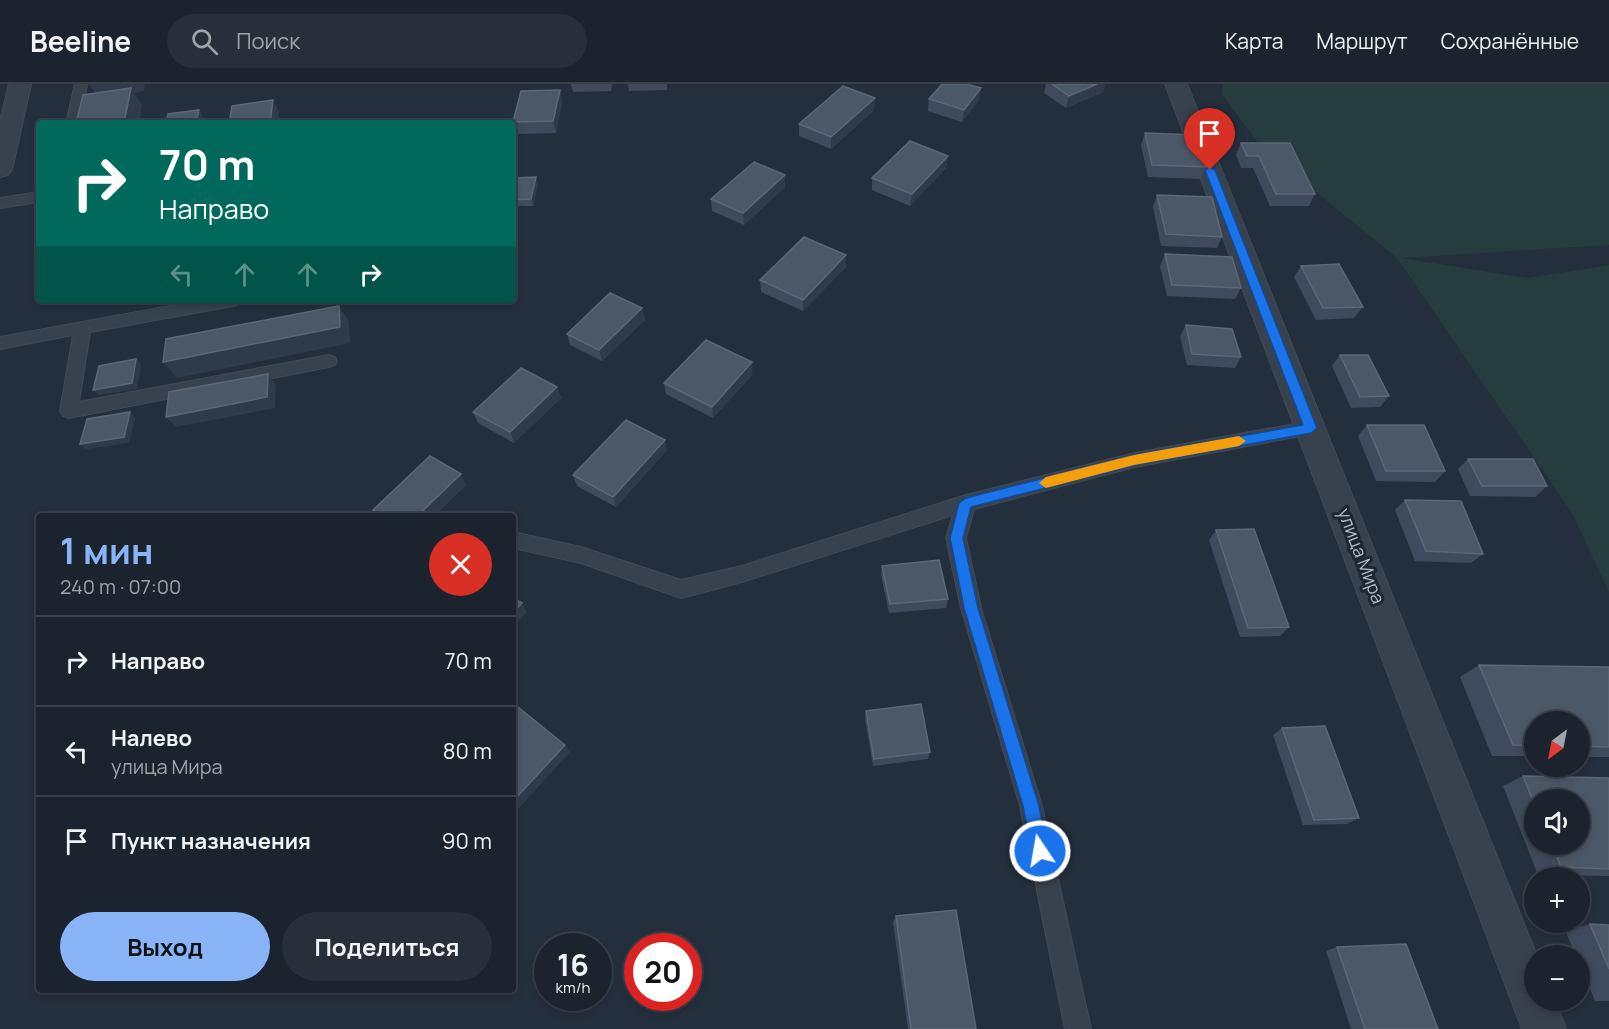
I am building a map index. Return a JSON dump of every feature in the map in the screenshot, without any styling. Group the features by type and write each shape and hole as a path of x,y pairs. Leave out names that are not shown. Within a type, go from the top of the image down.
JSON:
{"street":[{"path":"0,170 20,84"},
{"name":"улица Мира","path":"1176,84 1544,1029"}],"lane":[{"path":"74,120 81,84"},
{"path":"0,203 36,197"},
{"path":"0,343 216,303"},
{"path":"83,327 69,411 329,361"},
{"path":"516,541 581,555 681,589 742,574 966,503 1134,460 1311,428"},
{"path":"966,503 956,538 969,596 1031,806 1078,1029"}],"green space":[{"path":"1223,84 1609,84 1609,245 1401,258 1528,278 1609,265 1609,592 1572,513 1397,258 1262,148 1222,94"}],"building":[{"path":"942,84 966,84 981,88 964,110 929,99"},
{"path":"1052,84 1097,84 1069,96"},
{"path":"843,86 875,98 831,137 799,124"},
{"path":"131,88 125,120 77,120 83,95"},
{"path":"560,90 553,121 516,122 514,120 521,91"},
{"path":"273,100 270,120 230,120 232,106"},
{"path":"199,110 197,120 167,120 168,114"},
{"path":"1145,133 1197,135 1206,167 1152,165"},
{"path":"910,141 948,156 912,194 872,178"},
{"path":"1241,143 1290,143 1315,194 1276,194 1259,156 1247,156"},
{"path":"754,162 785,175 743,213 711,199"},
{"path":"536,177 531,199 516,200 516,178"},
{"path":"1157,195 1212,197 1222,237 1166,234"},
{"path":"804,237 846,255 803,300 760,280"},
{"path":"1165,254 1232,257 1241,288 1172,285"},
{"path":"1339,264 1363,307 1323,308 1301,266"},
{"path":"610,293 642,308 599,350 567,334"},
{"path":"339,306 340,327 163,362 166,339"},
{"path":"1186,325 1232,329 1241,357 1192,354"},
{"path":"706,340 752,362 712,407 664,383"},
{"path":"1340,355 1368,355 1389,396 1360,397"},
{"path":"136,359 132,383 93,390 99,366"},
{"path":"521,368 557,387 510,432 473,412"},
{"path":"268,374 267,397 166,417 169,392"},
{"path":"130,412 124,437 80,444 87,419"},
{"path":"626,420 665,440 613,497 573,475"},
{"path":"1367,425 1424,425 1445,471 1386,471"},
{"path":"430,456 461,474 420,513 378,513 373,510"},
{"path":"1468,459 1533,459 1547,486 1482,486"},
{"path":"1405,500 1461,501 1483,554 1426,551"},
{"path":"1254,529 1289,627 1248,628 1216,530"},
{"path":"939,560 948,599 890,604 882,566"},
{"path":"516,600 522,603 516,610"},
{"path":"1479,665 1609,667 1609,747 1590,746 1590,711 1524,711 1524,746 1513,745"},
{"path":"921,704 930,752 874,759 866,711"},
{"path":"516,705 565,745 516,798"},
{"path":"1325,726 1359,818 1314,820 1282,728"},
{"path":"1523,776 1609,778 1609,869 1561,867 1556,855 1590,855 1590,789 1528,789"},
{"path":"956,910 976,1029 911,1029 896,916"},
{"path":"1590,924 1609,925 1609,969"},
{"path":"1406,944 1438,1029 1365,1029 1337,947"}],"slow traffic":[{"path":"1046,483 1134,460 1239,441"}],"route":[{"path":"1040,851 1031,806 971,608 956,538 966,503 1134,460 1311,428 1210,170"}]}
